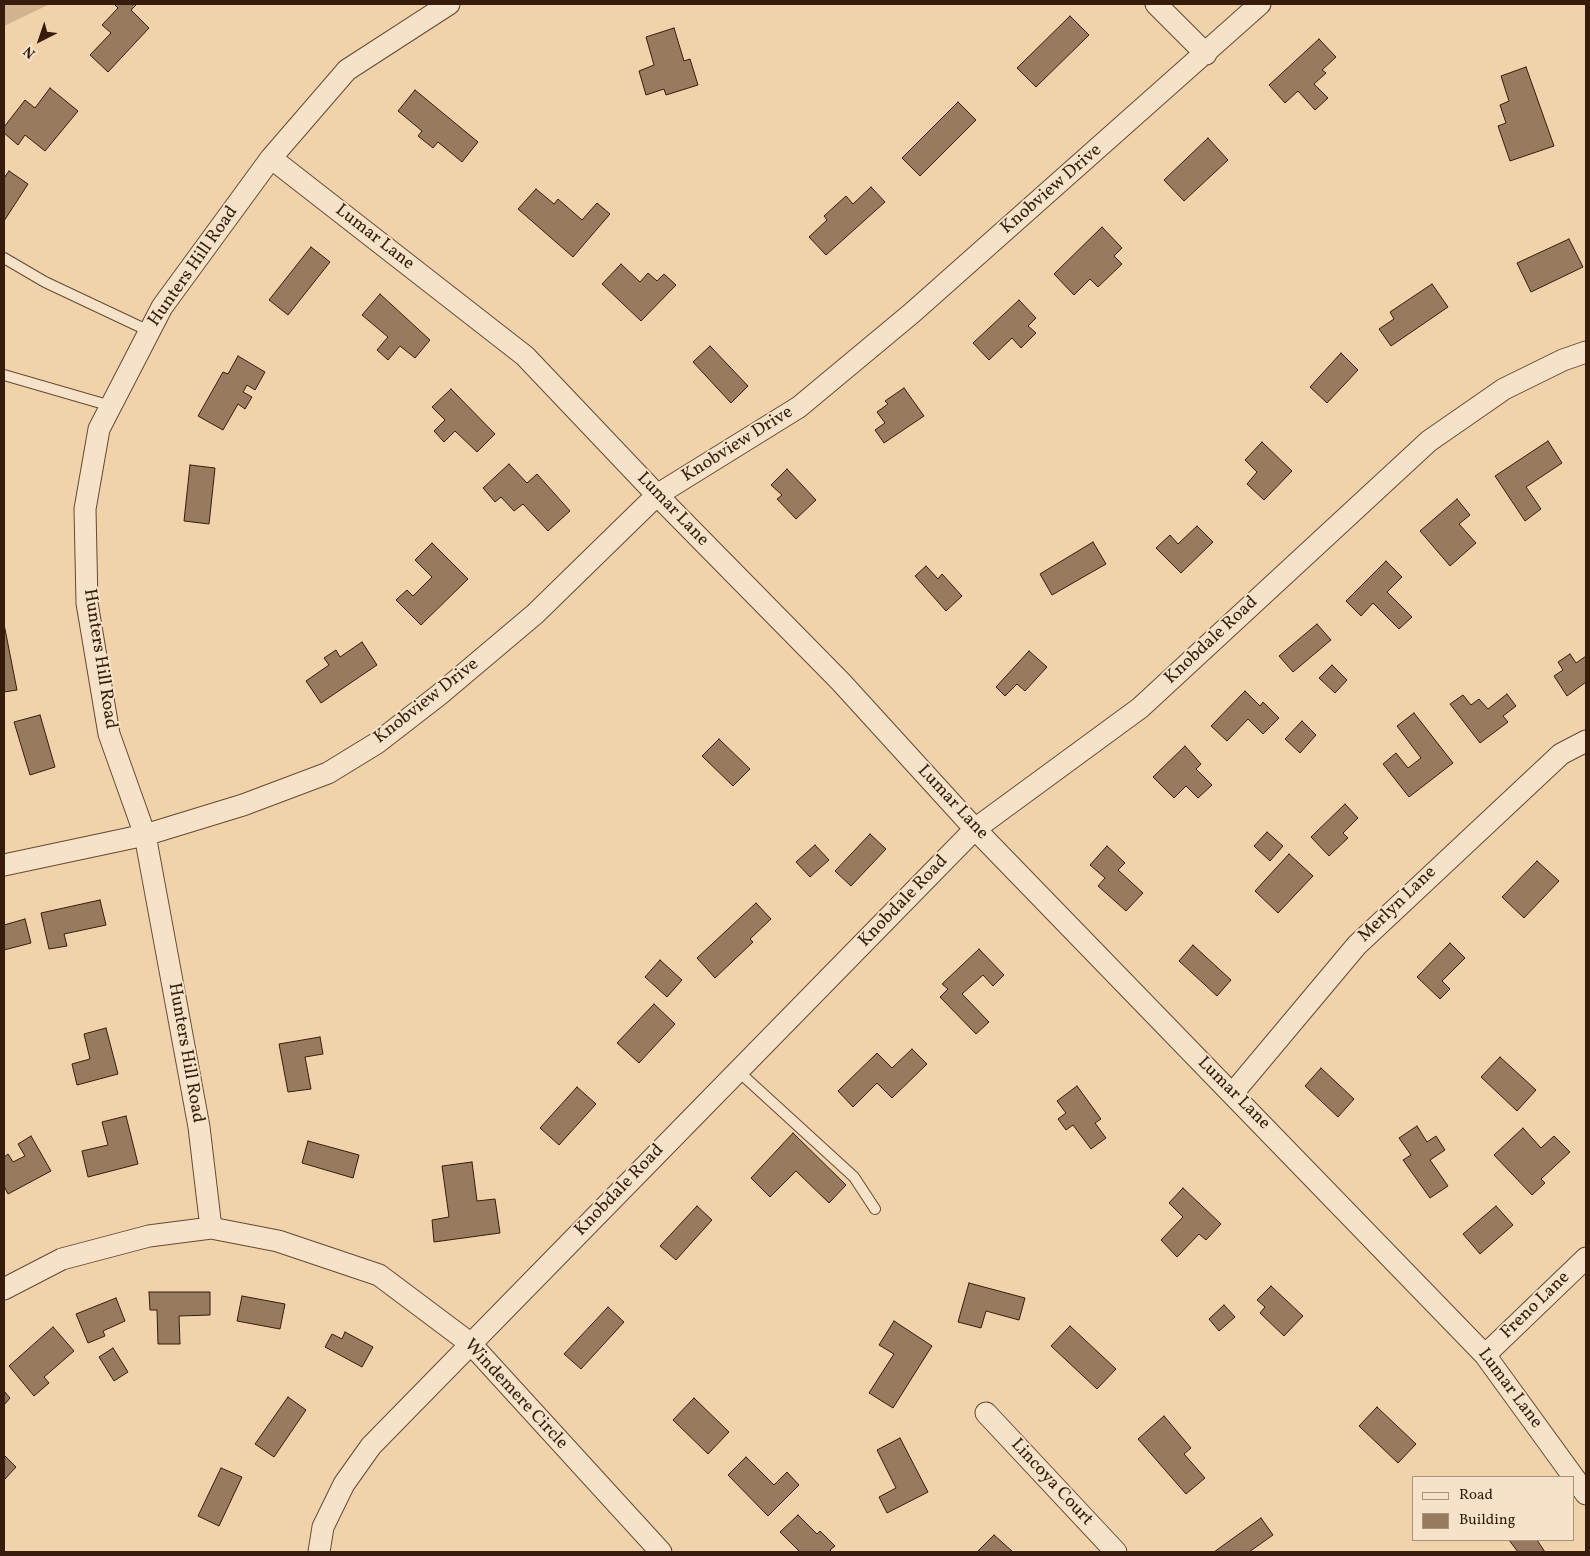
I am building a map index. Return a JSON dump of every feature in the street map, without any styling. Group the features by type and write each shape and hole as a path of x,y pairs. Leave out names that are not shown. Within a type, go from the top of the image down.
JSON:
{"street":[{"name":"Hunters Hill Road","path":"211,1228 199,1127 145,835 109,734 87,603 85,509 99,429 162,307 271,158 347,70 449,4"},
{"path":"1156,4 1206,54"},
{"name":"Knobview Drive","path":"4,865 145,835 243,805 328,773 377,743 439,695 535,614 657,495 799,407 919,307 1206,54 1260,4"},
{"name":"Lumar Lane","path":"271,158 525,356 657,495 842,682 975,829 1485,1354 1573,1476"},
{"name":"Knobdale Road","path":"318,1552 323,1527 344,1484 371,1446 975,829 1140,708 1430,441 1504,389 1563,360 1586,352"},
{"name":"Merlyn Lane","path":"1233,1093 1357,945 1554,760 1561,754 1586,741"},
{"name":"Windemere Circle","path":"4,1289 62,1259 149,1236 211,1228 278,1241 379,1275 471,1344 661,1552"},
{"name":"Freno Lane","path":"1485,1354 1586,1258"},
{"name":"Lincoya Court","path":"986,1413 1116,1552"},
{"name":"Lumar Lane","path":"1575,1479 1586,1494"}],"lane":[{"path":"4,258 45,282 150,331"},
{"path":"4,375 111,406"},
{"path":"738,1071 854,1177 875,1209"}],"shaded area":[{"path":"4,4 50,4 4,26"}],"building":[{"path":"114,4 137,4 131,10 149,28 108,72 90,55 111,33 102,25 118,8"},
{"path":"1070,16 1089,35 1036,87 1017,68"},
{"path":"674,28 684,61 690,59 698,85 666,95 664,89 646,95 639,71 654,65 646,37"},
{"path":"1319,39 1336,57 1322,70 1326,73 1314,84 1328,98 1315,110 1298,91 1285,103 1269,85"},
{"path":"1526,67 1554,146 1510,161 1498,126 1506,123 1500,105 1509,101 1501,76"},
{"path":"50,88 78,111 45,151 25,135 18,145 4,133 4,127 25,100 35,108"},
{"path":"415,90 478,142 462,162 438,142 433,148 418,136 422,131 398,111"},
{"path":"958,102 976,120 920,176 902,158"},
{"path":"1208,138 1228,160 1184,201 1164,180"},
{"path":"9,171 28,184 4,221 4,178"},
{"path":"871,187 885,202 826,255 809,237 827,220 824,216 846,196 853,204"},
{"path":"536,189 554,204 558,199 582,220 597,203 610,214 573,257 518,209"},
{"path":"1102,227 1122,248 1114,256 1122,264 1098,287 1090,279 1074,295 1054,274"},
{"path":"1569,239 1583,267 1531,292 1517,263"},
{"path":"311,247 330,262 288,315 269,300"},
{"path":"621,264 640,282 648,273 657,281 664,274 676,285 641,321 602,284"},
{"path":"1432,284 1448,307 1391,346 1379,329 1394,319 1390,312"},
{"path":"380,294 430,340 415,358 400,346 388,360 377,350 388,337 362,315"},
{"path":"1019,300 1036,318 1028,326 1036,333 1021,348 1012,338 989,360 973,343"},
{"path":"710,346 748,386 731,403 693,362"},
{"path":"1341,353 1358,370 1327,403 1310,387"},
{"path":"238,356 265,372 255,390 247,385 243,392 252,397 245,409 238,404 223,430 198,416 223,372 228,374"},
{"path":"904,388 924,416 884,443 875,430 885,423 877,412 888,404 885,401"},
{"path":"451,389 495,434 477,452 455,431 444,442 434,431 445,420 432,407"},
{"path":"1548,441 1562,463 1526,487 1541,509 1525,521 1495,476"},
{"path":"1262,442 1292,471 1264,500 1247,484 1257,472 1245,460"},
{"path":"509,464 527,483 537,474 570,511 548,531 523,504 514,511 501,497 495,502 483,488"},
{"path":"190,465 215,468 209,524 184,521"},
{"path":"787,469 816,500 796,519 777,499 782,495 771,485"},
{"path":"1457,499 1470,515 1459,524 1476,543 1450,566 1420,531"},
{"path":"1197,526 1213,542 1181,573 1156,548 1170,535 1178,544"},
{"path":"1093,542 1106,564 1052,595 1040,574"},
{"path":"432,543 468,579 421,625 396,600 407,590 413,596 432,577 415,560"},
{"path":"1386,561 1402,577 1387,592 1412,617 1399,629 1373,603 1361,616 1346,601"},
{"path":"926,566 938,579 942,574 962,596 946,611 915,576"},
{"path":"4,624 17,690 4,692"},
{"path":"1317,624 1331,640 1293,672 1279,656"},
{"path":"362,642 377,665 321,703 306,681 329,665 324,658 336,650 340,657"},
{"path":"1029,651 1047,667 1025,691 1017,684 1005,696 996,687"},
{"path":"1570,654 1576,663 1586,656 1586,682 1567,696 1554,676 1563,670 1558,662"},
{"path":"1332,665 1347,680 1335,693 1319,678"},
{"path":"1245,691 1260,706 1263,702 1279,718 1263,734 1248,719 1227,741 1211,726"},
{"path":"1507,694 1516,706 1503,716 1508,722 1480,743 1450,704 1463,695 1471,705 1479,699 1488,709"},
{"path":"1414,713 1453,763 1409,797 1383,764 1396,753 1408,768 1421,758 1397,726"},
{"path":"40,715 55,767 30,775 14,722"},
{"path":"1302,721 1316,735 1300,753 1285,739"},
{"path":"719,739 750,769 733,786 702,756"},
{"path":"1185,746 1201,764 1196,769 1212,785 1198,798 1186,786 1174,798 1153,777"},
{"path":"1345,804 1358,818 1343,833 1348,838 1329,856 1311,837"},
{"path":"1267,832 1283,846 1270,861 1254,846"},
{"path":"870,834 886,849 851,886 835,871"},
{"path":"815,845 829,860 810,877 796,862"},
{"path":"1107,846 1125,863 1118,870 1143,893 1126,911 1098,886 1105,878 1090,865"},
{"path":"1289,854 1313,876 1278,913 1255,891"},
{"path":"1537,861 1559,881 1524,918 1502,897"},
{"path":"100,900 106,925 64,934 67,946 49,949 41,913"},
{"path":"756,903 771,919 750,939 753,942 715,978 697,958"},
{"path":"25,919 31,943 4,950 4,925"},
{"path":"1450,943 1465,958 1442,981 1450,989 1440,999 1417,977"},
{"path":"1193,945 1231,980 1217,996 1179,961"},
{"path":"979,949 1004,975 993,986 983,975 962,994 989,1022 976,1034 940,997 948,989 942,984"},
{"path":"660,960 682,980 667,997 645,977"},
{"path":"654,1004 675,1024 639,1063 617,1043"},
{"path":"106,1028 118,1074 77,1085 72,1064 90,1059 84,1034"},
{"path":"320,1037 323,1054 305,1057 311,1089 288,1092 279,1044"},
{"path":"912,1049 927,1064 892,1098 877,1083 853,1107 838,1091 877,1053 892,1068"},
{"path":"1500,1057 1536,1090 1517,1111 1481,1077"},
{"path":"1321,1068 1354,1099 1338,1117 1305,1086"},
{"path":"1077,1086 1101,1119 1095,1123 1106,1138 1091,1149 1073,1125 1066,1130 1058,1119 1066,1113 1057,1101"},
{"path":"577,1087 596,1104 559,1145 540,1128"},
{"path":"126,1116 138,1164 88,1177 82,1151 108,1145 102,1122"},
{"path":"1417,1126 1427,1142 1436,1136 1445,1150 1430,1160 1448,1186 1430,1198 1403,1160 1411,1155 1399,1138"},
{"path":"1523,1128 1541,1148 1554,1136 1570,1152 1541,1179 1545,1183 1532,1195 1494,1155"},
{"path":"793,1133 846,1185 829,1203 796,1171 770,1197 751,1178"},
{"path":"31,1136 51,1171 8,1194 4,1186 4,1157 8,1154 13,1162 25,1156 18,1144"},
{"path":"308,1141 359,1155 353,1178 302,1163"},
{"path":"472,1162 477,1201 495,1199 500,1233 434,1242 432,1220 449,1217 442,1166"},
{"path":"1183,1188 1221,1224 1206,1240 1199,1234 1177,1257 1161,1240 1183,1217 1169,1203"},
{"path":"697,1206 712,1220 676,1260 660,1246"},
{"path":"1496,1206 1513,1225 1480,1254 1463,1234"},
{"path":"969,1283 1025,1298 1019,1320 986,1311 981,1328 958,1322"},
{"path":"1271,1286 1303,1316 1284,1336 1260,1313 1265,1307 1257,1300"},
{"path":"149,1292 210,1292 210,1315 179,1316 180,1344 158,1344 157,1310 150,1310"},
{"path":"242,1296 285,1304 280,1329 237,1321"},
{"path":"116,1298 125,1321 103,1331 105,1336 88,1343 76,1314"},
{"path":"1224,1305 1235,1317 1219,1331 1209,1319"},
{"path":"608,1307 624,1322 581,1369 564,1354"},
{"path":"894,1321 932,1346 893,1408 869,1393 894,1354 879,1345"},
{"path":"1070,1326 1116,1369 1097,1389 1051,1346"},
{"path":"53,1327 74,1351 44,1377 49,1383 34,1396 9,1366"},
{"path":"345,1332 373,1347 362,1367 325,1347 332,1334 342,1339"},
{"path":"113,1348 128,1372 114,1381 99,1357"},
{"path":"4,1391 10,1398 4,1405"},
{"path":"288,1397 306,1410 274,1457 255,1444"},
{"path":"694,1398 729,1432 708,1454 673,1420"},
{"path":"1377,1407 1416,1444 1398,1463 1359,1426"},
{"path":"1164,1416 1191,1448 1184,1454 1205,1478 1186,1494 1138,1439"},
{"path":"900,1438 928,1492 887,1513 879,1497 896,1488 877,1450"},
{"path":"4,1455 16,1467 4,1480"},
{"path":"746,1457 774,1485 787,1472 799,1485 768,1516 728,1475"},
{"path":"221,1468 242,1477 219,1526 198,1516"},
{"path":"798,1515 817,1534 820,1531 835,1546 830,1550 832,1552 800,1552 780,1532"},
{"path":"1261,1518 1273,1535 1249,1552 1214,1552"},
{"path":"994,1535 1013,1552 977,1552"},
{"path":"1510,1541 1538,1541 1545,1552 1518,1552"}]}
